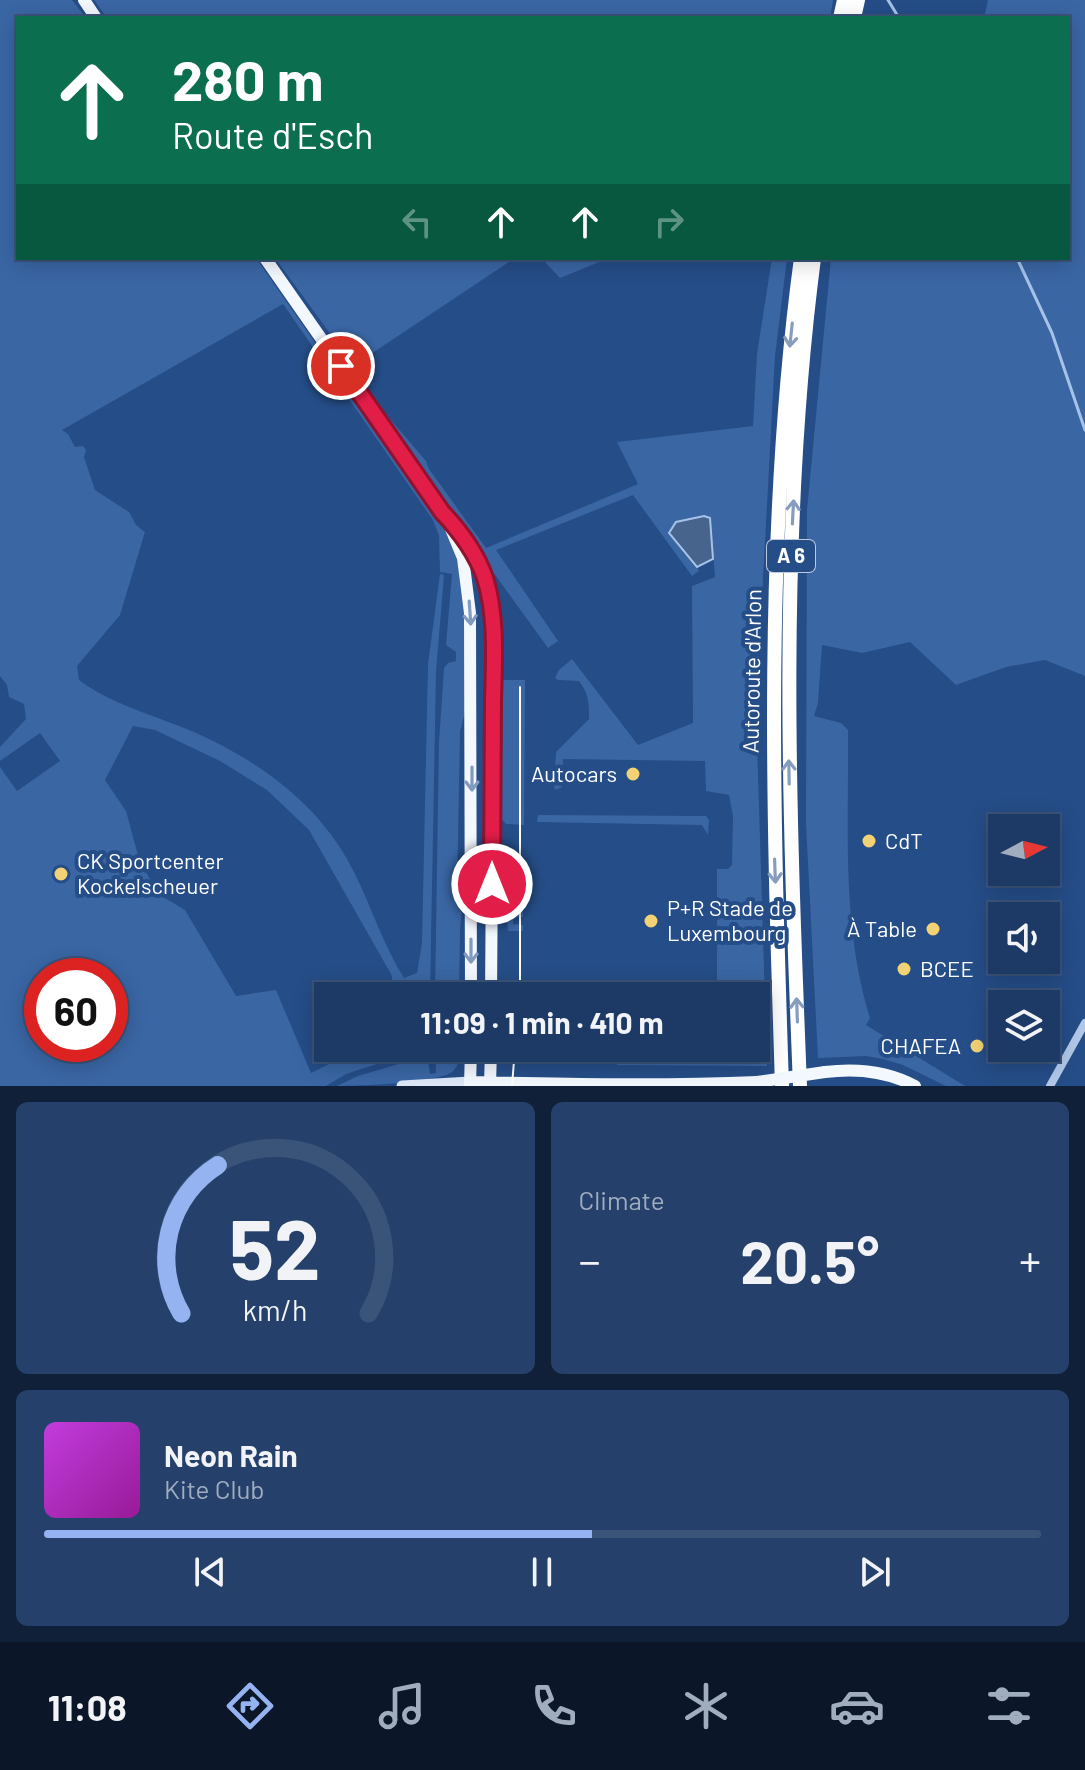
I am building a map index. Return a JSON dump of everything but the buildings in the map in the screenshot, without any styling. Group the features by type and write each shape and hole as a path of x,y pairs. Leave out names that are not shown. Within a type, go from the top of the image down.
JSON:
{"highway":[{"name":"Autoroute d'Arlon","path":"782,1086 773,820 774,598 783,413 801,260"},
{"name":"Autoroute d'Arlon","path":"800,1086 791,850 790,599 799,416 814,260"}],"main road":[{"path":"266,260 442,512 459,530 479,563 488,590 492,620 491,982"},
{"path":"442,512 463,558 470,613 471,982"},
{"path":"470,1084 471,1062"},
{"path":"490,1084 491,1062"},
{"path":"402,1086 715,1086 844,1069 878,1072 915,1086"}],"street":[{"path":"1050,1086 1085,1023"}],"shaded area":[{"path":"0,0 72,0 84,16 16,16 16,260 257,260 456,545 465,584 466,707 460,732 457,891 464,892 459,982 435,982 439,742 444,668 456,661 456,652 446,645 452,574 440,572 439,536 433,520 283,304 62,430 75,447 83,446 86,450 84,457 95,490 129,512 136,525 145,532 120,615 77,666 79,680 94,690 195,732 255,765 295,795 343,852 404,978 417,973 422,943 428,664 440,574 444,575 436,672 430,982 393,982 309,830 267,790 220,761 155,730 133,726 105,780 126,811 139,859 158,894 185,910 236,996 276,990 311,1073 333,1062 383,1062 346,1074 326,1086 0,1086 0,767 17,791 60,761 40,733 0,761 0,747 26,719 24,704 9,697 7,685 0,676"},
{"path":"94,0 833,0 830,16 106,16"},
{"path":"988,0 1085,0 1085,676 1045,660 1006,667 956,685 910,642 862,653 822,645 818,703 814,716 841,723 848,730 848,875 854,947 870,1018 866,1025 965,1086 946,1086 883,1059 866,1056 818,1058 806,824 807,510 831,260 1070,260 1070,16 984,16"},
{"path":"276,260 512,260 353,366 385,413 426,461 486,548 638,484 617,442 753,426 757,354 772,260 787,260 775,356 756,709 764,982 717,982 717,869 728,869 732,865 733,816 729,795 706,791 705,761 563,759 562,787 555,790 554,786 556,752 589,719 588,699 579,681 555,678 572,659 638,745 693,723 692,586 715,577 710,518 669,533 697,567 699,571 692,576 633,495 496,550 558,641 548,648 430,485 351,368 353,365"},
{"path":"543,260 604,260 560,278"},
{"path":"704,516 710,518 713,559 697,567 669,533 676,522"},
{"path":"497,680 525,680 524,825 506,824 497,814"},
{"path":"538,815 706,816 709,820 708,835 702,825 537,822"},
{"path":"524,868 524,884 514,884 513,891 523,892 523,917 514,917 513,924 523,925 523,931 508,931 508,885 516,872"},
{"path":"405,1062 428,1062 430,1074 436,1073 436,1062 457,1062 452,1072 431,1079 337,1086 358,1076"},
{"path":"617,1062 767,1062 767,1066 617,1065"}],"waterway":[{"path":"888,0 898,16"},
{"path":"1018,260 1052,333 1085,430"}],"tram line":[{"path":"520,687 520,982"},
{"path":"512,1086 514,1062"}],"place":[{"name":"Autocars","path":"633,774"},
{"name":"CdT","path":"869,841"},
{"name":"CK Sportcenter Kockelscheuer","path":"61,874"},
{"name":"P+R Stade de Luxembourg","path":"651,921"},
{"name":"À Table","path":"933,929"},
{"name":"BCEE","path":"904,969"},
{"name":"CHAFEA","path":"977,1046"}],"route":[{"path":"341,366 442,512 471,547 486,580 492,620 494,674 492,884"}]}
